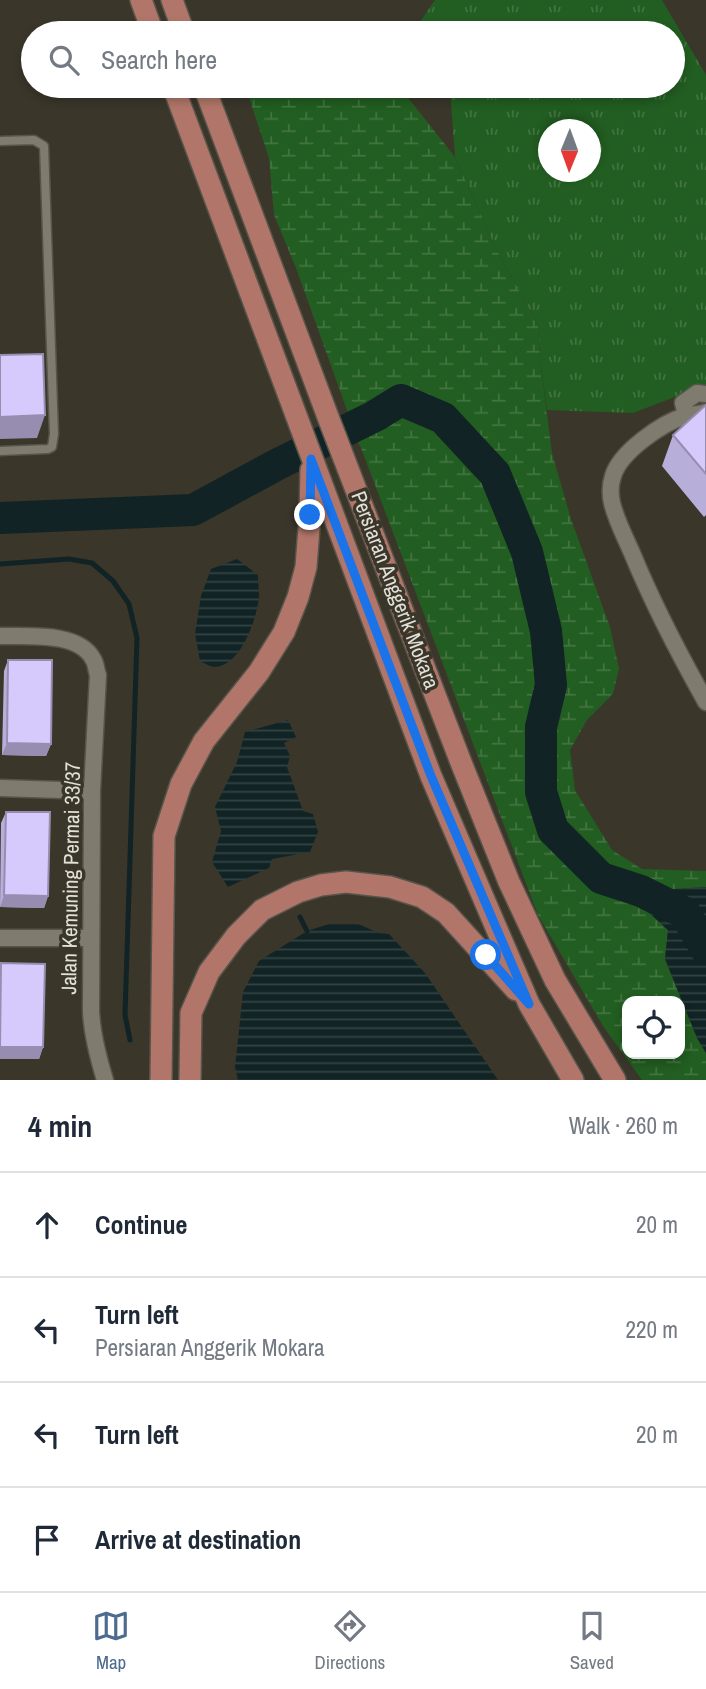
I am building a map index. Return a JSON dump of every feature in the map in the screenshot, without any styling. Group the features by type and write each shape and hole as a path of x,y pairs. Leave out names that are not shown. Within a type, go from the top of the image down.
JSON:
{"main road":[{"path":"141,0 149,21"},
{"path":"172,0 180,21"},
{"name":"Persiaran Anggerik Mokara","path":"177,98 431,776 529,1004 573,1080"},
{"name":"Persiaran Anggerik Mokara","path":"208,98 328,417 509,881 555,980 615,1080"},
{"path":"162,1080 164,836 181,784 204,741 259,672 284,632 298,597 306,567 311,459"},
{"path":"190,1080 191,1013 209,971 236,936 261,910 298,891 320,885 346,882 390,887 422,897 446,913 529,1004"}],"street":[{"path":"687,415 683,403 697,393 706,394"},
{"path":"706,412 687,415 656,431 632,448 613,473 610,488 616,516 645,586 706,702"},
{"name":"Jalan Kemuning Permai 33/37","path":"0,636 70,640 80,645 93,658 97,675 92,791 91,1028 105,1080"},
{"path":"0,789 92,791"},
{"path":"0,938 90,938"}],"lane":[{"path":"0,141 34,140 44,146 54,434 52,447 0,451"},
{"path":"39,355 52,355"}],"green space":[{"path":"435,0 662,0 674,21 421,21"},
{"path":"685,39 706,75 706,385 633,413 547,410 538,325 497,251 455,157 451,98 685,98"},
{"path":"249,98 408,98 455,157 497,251 538,325 552,453 571,519 610,627 619,669 613,694 587,720 570,750 575,790 612,850 642,869 706,871 706,887 641,891 645,909 668,930 665,959 680,996 622,996 622,1052 603,1026 538,915 353,427 296,268 274,215 269,158"},
{"path":"685,1008 706,1053 706,1080 642,1080 627,1059 685,1059"}],"shaded area":[{"path":"237,559 258,575 258,606 240,650 224,665 213,667 200,661 195,634 201,596 211,569"},
{"path":"288,720 296,737 284,743 290,756 287,767 303,811 313,814 318,832 310,852 272,859 269,868 228,887 212,862 221,831 215,807 237,762 245,732"},
{"path":"706,887 706,1053 685,1008 685,996 680,996 665,959 668,930 645,909 641,891"},
{"path":"329,924 358,924 379,933 389,934 425,973 498,1080 238,1080 235,1067 243,992 259,961 307,931"}],"building":[{"path":"43,354 45,415 0,417 0,355"},
{"path":"706,405 706,474 673,435"},
{"path":"8,660 52,660 51,744 7,743"},
{"path":"6,812 50,812 48,896 4,895"},
{"path":"1,963 45,964 43,1047 0,1047"}],"waterway":[{"path":"0,518 193,510 401,400 443,418 495,474 527,552 546,631 551,685 541,727 541,792 553,830 601,878 641,891 685,913 706,949"},
{"path":"0,564 69,559 92,563 113,581 129,604 137,638 125,1015 130,1040"},
{"path":"300,917 307,931"}],"route":[{"path":"310,515 311,459 431,776 529,1004 486,955"}]}
